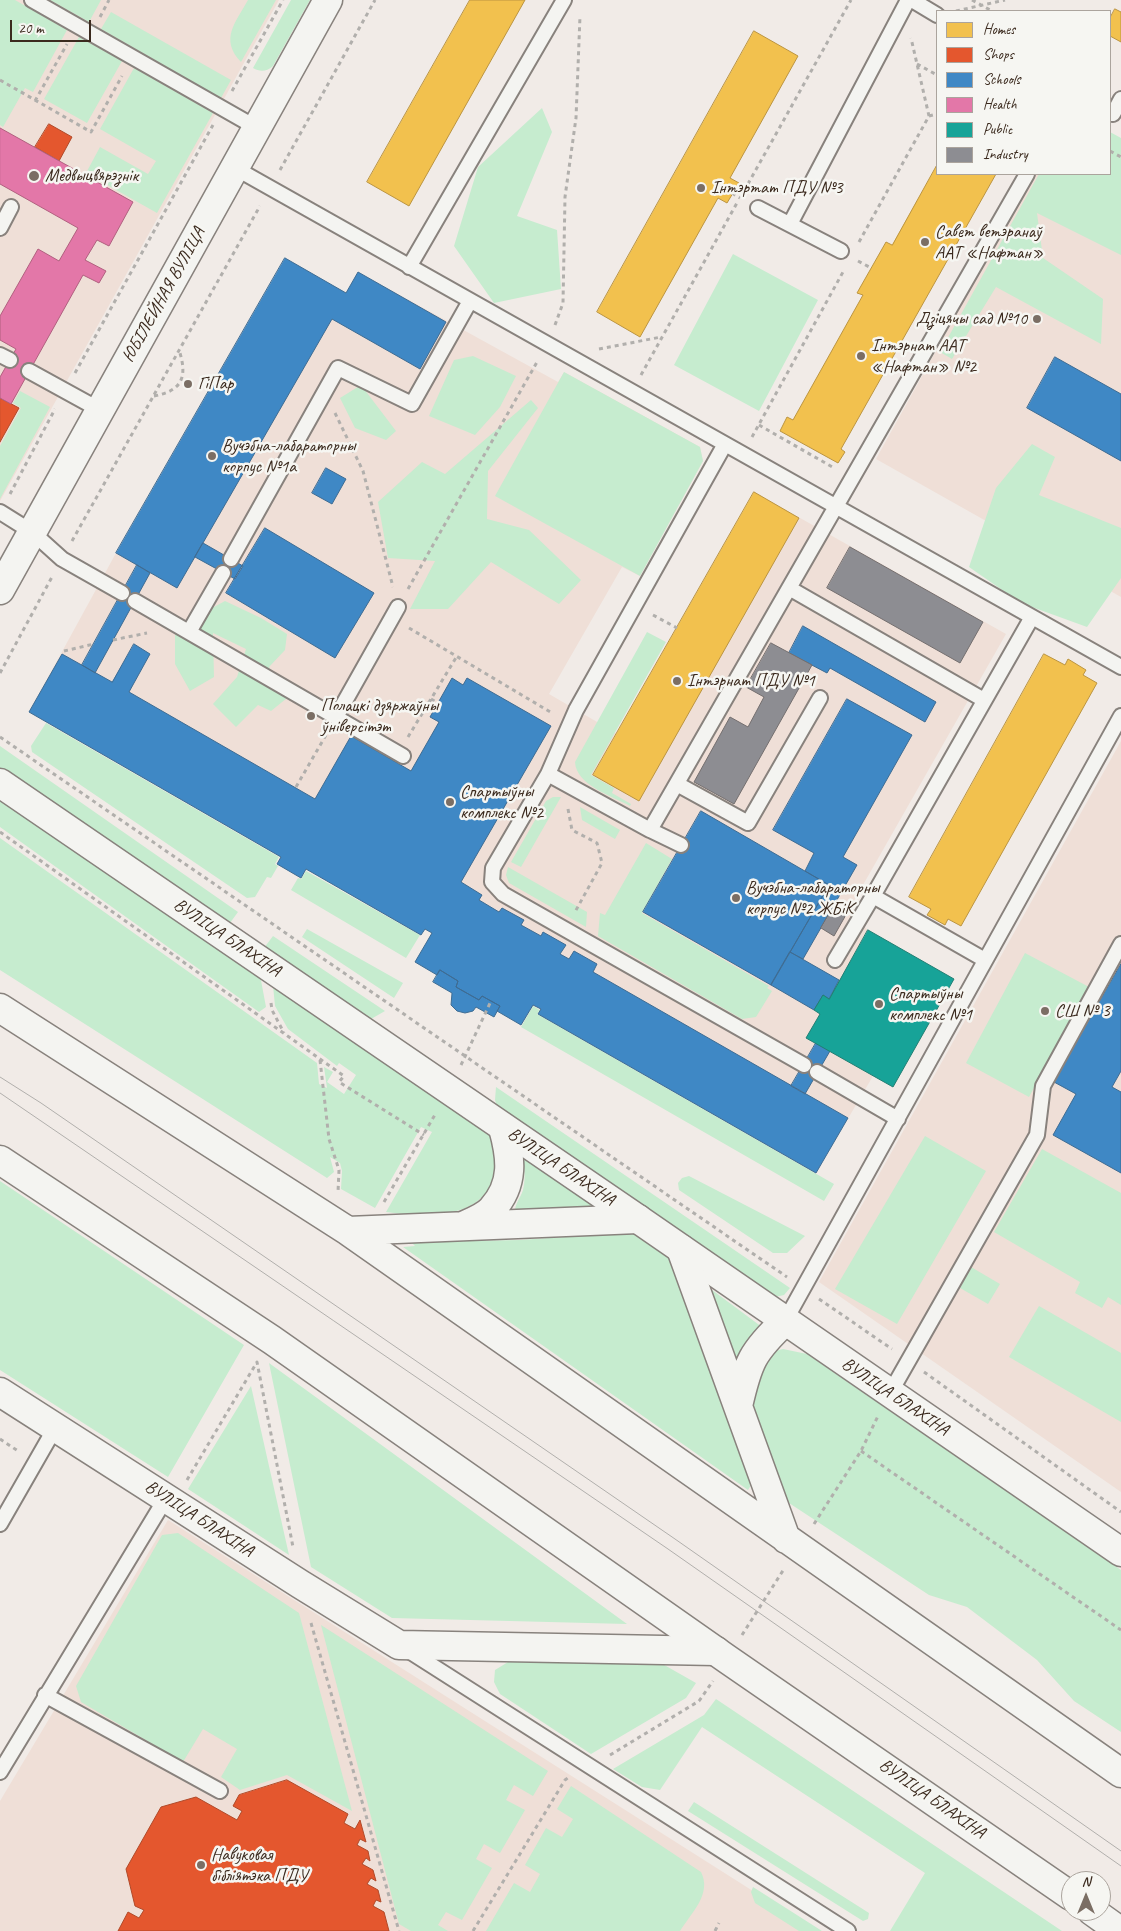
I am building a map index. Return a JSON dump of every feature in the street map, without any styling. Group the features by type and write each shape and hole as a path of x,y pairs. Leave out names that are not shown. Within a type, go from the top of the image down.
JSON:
{"main road":[{"name":"ЮБІЛЕЙНАЯ ВУЛІЦА","path":"0,590 328,0"},
{"name":"ВУЛІЦА БЛАХІНА","path":"0,783 1121,1552"},
{"path":"0,1008 348,1231 1121,1773"},
{"path":"465,1226 492,1210 504,1192 511,1174 510,1156 503,1128"},
{"name":"ВУЛІЦА БЛАХІНА","path":"0,1160 272,1340 721,1655 1061,1889"},
{"path":"348,1231 638,1219"},
{"path":"681,1249 738,1406 792,1544"},
{"path":"738,1406 746,1371 757,1350 785,1322"},
{"name":"ВУЛІЦА БЛАХІНА","path":"0,1392 399,1645"},
{"path":"399,1645 721,1655"},
{"path":"1106,1921 1120,1931"}],"lane":[{"path":"32,0 258,128"},
{"path":"409,267 564,0"},
{"path":"790,224 908,3 936,15"},
{"path":"1115,115 1121,99"},
{"path":"235,168 1121,667"},
{"path":"650,830 1025,175"},
{"path":"0,228 12,208"},
{"path":"758,208 846,254"},
{"path":"231,559 338,368 412,404 470,301"},
{"path":"29,371 100,410"},
{"path":"726,444 570,723 548,774 493,868 492,882 503,894 804,1065"},
{"path":"0,512 32,532 62,559 122,593"},
{"path":"189,632 223,573"},
{"path":"789,588 984,700"},
{"path":"135,601 401,755"},
{"path":"336,717 395,612"},
{"path":"835,960 1032,617"},
{"path":"677,784 748,823 820,698"},
{"path":"785,1322 1121,716"},
{"path":"548,774 681,845"},
{"path":"873,896 985,960"},
{"path":"890,1393 1037,1135 1044,1086 1121,944"},
{"path":"817,1072 898,1119"},
{"path":"0,1524 55,1428"},
{"path":"0,1772 166,1498"},
{"path":"399,1645 848,1931"},
{"path":"45,1695 220,1791"}],"path":[{"path":"0,512 65,390 283,0"},
{"path":"0,673 376,0"},
{"path":"972,0 990,10"},
{"path":"961,10 1005,0"},
{"path":"856,249 929,116 917,64 908,3"},
{"path":"395,612 547,344 563,303 565,197 576,118 580,10"},
{"path":"35,101 77,26"},
{"path":"0,80 91,132 132,57"},
{"path":"917,64 936,74"},
{"path":"929,116 936,114"},
{"path":"732,194 740,198"},
{"path":"846,254 871,268"},
{"path":"743,454 846,266"},
{"path":"567,355 662,337"},
{"path":"153,397 169,393 181,382 184,366 179,350"},
{"path":"325,392 363,471 395,612 457,656 570,723"},
{"path":"758,425 852,478"},
{"path":"648,623 658,606"},
{"path":"653,615 677,628"},
{"path":"64,651 94,644"},
{"path":"401,755 457,656"},
{"path":"431,699 438,703"},
{"path":"296,788 336,717"},
{"path":"0,737 804,1288 1121,1512"},
{"path":"563,782 572,830 597,843 602,863 566,930"},
{"path":"0,832 344,1076 339,1082 424,1135"},
{"path":"320,1060 329,1139 339,1170 338,1192"},
{"path":"473,1931 565,1780 699,1701 721,1655 750,1622 792,1544 861,1451 890,1393"},
{"path":"861,1451 1121,1630"},
{"path":"746,1619 750,1622"},
{"path":"715,1931 719,1923"}],"shaded area":[{"path":"0,0 279,0 0,501"},
{"name":"Дзіцячы сад №10","path":"1111,174 1121,178 1121,597 876,459 1033,175"},
{"name":"Полацкі дзяржаўны ўніверсітэт","path":"285,258 346,293 358,272 558,382 564,372 700,447 703,461 640,576 622,567 549,694 616,733 754,492 1006,634 847,913 868,930 954,979 893,1087 873,1076 816,1173 538,1014 541,1009 533,1005 521,1025 440,970 437,975 415,962 432,933 425,929 421,935 306,869 300,878 277,864 281,856 29,712 116,553"},
{"name":"СШ № 3","path":"1121,741 1121,1492 819,1282"},
{"path":"168,1520 816,1931 0,1931 0,1801"}],"green space":[{"path":"0,0 15,0 67,30 33,92 25,88 3,127 0,125"},
{"path":"50,0 101,0 89,22"},
{"path":"248,0 276,0 241,62 234,54 230,38 235,23"},
{"path":"291,0 310,0 273,66 263,71 253,68"},
{"path":"111,12 231,80 221,98 101,29"},
{"path":"79,37 122,61 87,123 44,99"},
{"path":"134,68 213,113 157,213 86,173 100,147 148,174 156,161 100,129"},
{"path":"542,108 552,132 517,216 557,230 561,289 494,303 454,246 478,167"},
{"path":"1111,133 1121,138 1121,255 1037,213 1043,258 1103,299 1101,344 996,287 952,359 940,352 1038,175 1111,175"},
{"path":"733,254 818,300 759,411 674,365"},
{"path":"473,356 516,376 500,407 475,435 429,416 454,360"},
{"path":"564,372 700,447 703,461 640,576 495,496"},
{"path":"361,385 396,431 386,440 355,428 340,398"},
{"path":"20,391 50,407 0,499 0,446 21,408 13,403"},
{"path":"531,400 538,408 488,471 487,519 529,530 581,580 559,604 491,562 448,609 410,609 435,561 388,558 378,502 422,462 445,474"},
{"path":"1032,444 1055,457 1039,495 1121,528 1121,578 1087,627 1021,603 969,567 996,488"},
{"path":"225,601 261,618 287,634 285,650 269,667 287,698 271,711 258,705 236,727 213,704 237,677 246,649 213,633 214,677 190,691 175,664 175,635 188,621"},
{"path":"647,632 666,642 591,775 614,788 612,793 631,804 630,806 588,783 581,777 575,762"},
{"path":"46,723 279,857 275,864 278,866 271,878 267,877 255,897 247,898 32,752 31,746"},
{"path":"0,746 238,912 227,927 0,769"},
{"path":"0,797 260,975 266,1007 259,1012 0,827"},
{"path":"553,797 561,797 521,867 511,862 546,801"},
{"path":"580,807 620,830 615,839 582,820"},
{"path":"0,838 317,1063 319,1084 327,1088 324,1067 333,1072 327,1082 344,1094 356,1075 339,1063 337,1066 288,1029 275,1006 272,975 486,1125 497,1143 492,1187 475,1203 455,1211 432,1215 386,1212 432,1132 421,1127 375,1208 341,1189 342,1171 340,1163 330,1157 334,1172 327,1178 0,970"},
{"path":"646,843 672,859 642,913 769,986 767,988 772,991 756,1017 742,1019 598,936 600,913 605,915"},
{"path":"508,867 587,912 586,927 509,883 506,875"},
{"path":"306,871 420,935 406,958 291,890 298,878 301,879"},
{"path":"307,929 403,983 394,998 302,937"},
{"path":"273,936 385,1011 371,1019 357,1018 261,952"},
{"path":"1025,953 1089,987 1029,1097 966,1063"},
{"path":"533,1006 540,1010 537,1014 834,1184 824,1201 521,1027"},
{"path":"496,1087 790,1288 784,1295 775,1297 499,1113 495,1100"},
{"path":"925,1136 986,1171 897,1324 835,1289"},
{"path":"520,1146 613,1211 515,1212 525,1178"},
{"path":"1042,1149 1121,1193 1121,1305 1108,1297 1102,1308 1075,1293 1080,1282 994,1232"},
{"path":"689,1176 805,1236 787,1253 773,1253 679,1190 678,1183 682,1178"},
{"path":"0,1181 244,1345 168,1477 0,1370"},
{"path":"639,1232 670,1254 751,1485 748,1490 403,1247 415,1246 411,1242 519,1240"},
{"path":"971,1267 1000,1284 988,1304 960,1288"},
{"path":"704,1284 766,1330 744,1349 733,1365"},
{"path":"1039,1306 1121,1353 1121,1422 1009,1357"},
{"path":"783,1349 807,1354 1121,1570 1121,1732 1074,1701 1037,1660 967,1607 929,1595 789,1503 781,1491 749,1406 767,1353"},
{"path":"269,1363 627,1624 392,1618 311,1567"},
{"path":"251,1386 289,1555 188,1489"},
{"path":"178,1533 299,1613 352,1811 287,1775 240,1790 221,1777 237,1749 203,1729 183,1762 81,1702 76,1686 162,1535"},
{"path":"321,1625 548,1771 533,1796 514,1785 506,1800 525,1810 500,1853 484,1844 476,1859 492,1868 462,1920 446,1912 438,1925 448,1931 411,1931 399,1924"},
{"path":"513,1659 659,1662 696,1683 686,1698 591,1754 500,1694 494,1682 495,1670"},
{"path":"716,1699 1062,1931 890,1931 925,1873 702,1727 660,1790 642,1787 613,1769 704,1715"},
{"path":"571,1786 701,1872 704,1880 702,1895 695,1910 680,1931 486,1931 514,1883 530,1892 540,1874 525,1865 546,1828 562,1837 573,1819 557,1809"},
{"path":"694,1802 869,1913 868,1919 863,1921 688,1811"},
{"path":"753,1887 822,1931 799,1931 755,1903 751,1892"}],"building: Homes":[{"path":"470,0 525,0 409,206 367,182"},
{"path":"1115,9 1121,12 1121,42 1111,37 1111,16"},
{"name":"Інтэртат ПДУ №3","path":"754,31 798,56 730,178 739,183 727,203 718,198 640,337 597,312"},
{"name":"Інтэрнат ААТ «Нафтан» №2","path":"936,167 936,175 995,175 841,449 845,452 838,463 780,431 787,417 793,420 863,295 857,293 886,242 892,245"},
{"name":"Інтэрнат ПДУ №1","path":"754,492 799,518 639,801 593,775"},
{"path":"1044,654 1065,665 1068,659 1086,670 1083,675 1097,683 961,926 948,919 945,925 927,915 931,909 909,897"}],"building: Shops":[{"path":"49,124 72,137 59,161 35,147"},
{"path":"0,398 19,408 0,442"},
{"path":"287,1780 348,1814 344,1823 355,1829 360,1820 366,1842 360,1839 357,1845 368,1851 370,1861 366,1858 362,1864 373,1870 376,1881 371,1878 367,1884 378,1890 381,1902 376,1900 373,1906 384,1912 389,1931 118,1931 128,1912 139,1918 144,1910 135,1906 126,1869 161,1807 196,1797 237,1820 242,1811 233,1806 239,1795"}],"building: Schools":[{"name":"Вучэбна-лабараторны корпус №1а","path":"285,258 346,293 358,272 446,322 420,369 332,319 177,588 116,553"},
{"path":"1055,357 1121,394 1121,461 1027,408"},
{"path":"326,468 346,479 332,504 312,493"},
{"path":"265,528 374,593 335,658 226,593"},
{"path":"203,543 243,566 235,579 195,557"},
{"path":"137,565 150,573 95,673 82,665"},
{"path":"803,626 936,702 925,722 830,668 827,673 789,653"},
{"path":"134,644 150,654 129,692 315,799 351,736 411,771 439,722 430,717 452,678 463,685 467,678 551,726 461,882 482,895 479,900 499,912 502,908 524,920 521,925 541,936 543,932 566,945 560,954 569,959 574,951 597,964 593,972 848,1118 816,1173 538,1014 541,1009 533,1005 521,1025 497,1011 500,1006 482,996 479,1000 456,987 458,981 440,970 437,975 415,962 432,933 425,929 421,935 306,869 301,878 277,864 281,857 29,712 62,654 112,682"},
{"path":"847,699 912,735 843,857 857,865 803,959 790,952 829,885 805,871 814,853 773,830"},
{"name":"Вучэбна-лабараторны корпус №2 ЖБіК","path":"701,811 829,885 771,985 643,912"},
{"path":"790,952 839,980 829,999 823,995 814,1010 771,985"},
{"path":"1121,964 1121,1071 1112,1087 1121,1092 1121,1173 1053,1135 1076,1094 1054,1082"},
{"path":"440,970 458,981 456,987 479,1000 482,996 500,1006 494,1017 476,1007 473,1011 465,1013 457,1011 451,1005 452,993 433,982"},
{"path":"816,1043 830,1051 805,1094 791,1086"}],"building: Health":[{"path":"0,128 133,202 109,246 97,240 85,260 106,271 99,283 83,275 11,404 0,398 0,377 16,349 0,340 0,316 38,249 59,261 78,228 0,184"}],"building: Public":[{"name":"Спартыўны комплекс №1","path":"868,930 954,979 893,1087 806,1038 820,1014 814,1010 823,995 829,999"}],"building: Industry":[{"path":"850,547 983,622 960,663 827,588"},
{"path":"771,643 812,665 734,804 694,782 730,717 748,727 764,697 746,687"},
{"path":"834,906 847,913 834,936 821,928"}],"tram line":[{"path":"0,1077 41,1103 675,1539 1121,1851"},
{"path":"0,1093 668,1549 1121,1866"}],"place":[{"name":"Медвыцвярэзнік","path":"34,176"},
{"name":"Інтэртат ПДУ №3","path":"701,188"},
{"name":"Савет ветэранаў ААТ «Нафтан»","path":"925,242"},
{"name":"Дзіцячы сад №10","path":"1037,319"},
{"name":"Інтэрнат ААТ «Нафтан» №2","path":"861,356"},
{"name":"ГіПар","path":"188,384"},
{"name":"Вучэбна-лабараторны корпус №1а","path":"212,456"},
{"name":"Інтэрнат ПДУ №1","path":"677,681"},
{"name":"Полацкі дзяржаўны ўніверсітэт","path":"311,716"},
{"name":"Спартыўны комплекс №2","path":"450,802"},
{"name":"Вучэбна-лабараторны корпус №2 ЖБіК","path":"736,898"},
{"name":"Спартыўны комплекс №1","path":"879,1004"},
{"name":"СШ № 3","path":"1045,1011"},
{"name":"Навуковая бібліятэка ПДУ","path":"201,1865"}]}
